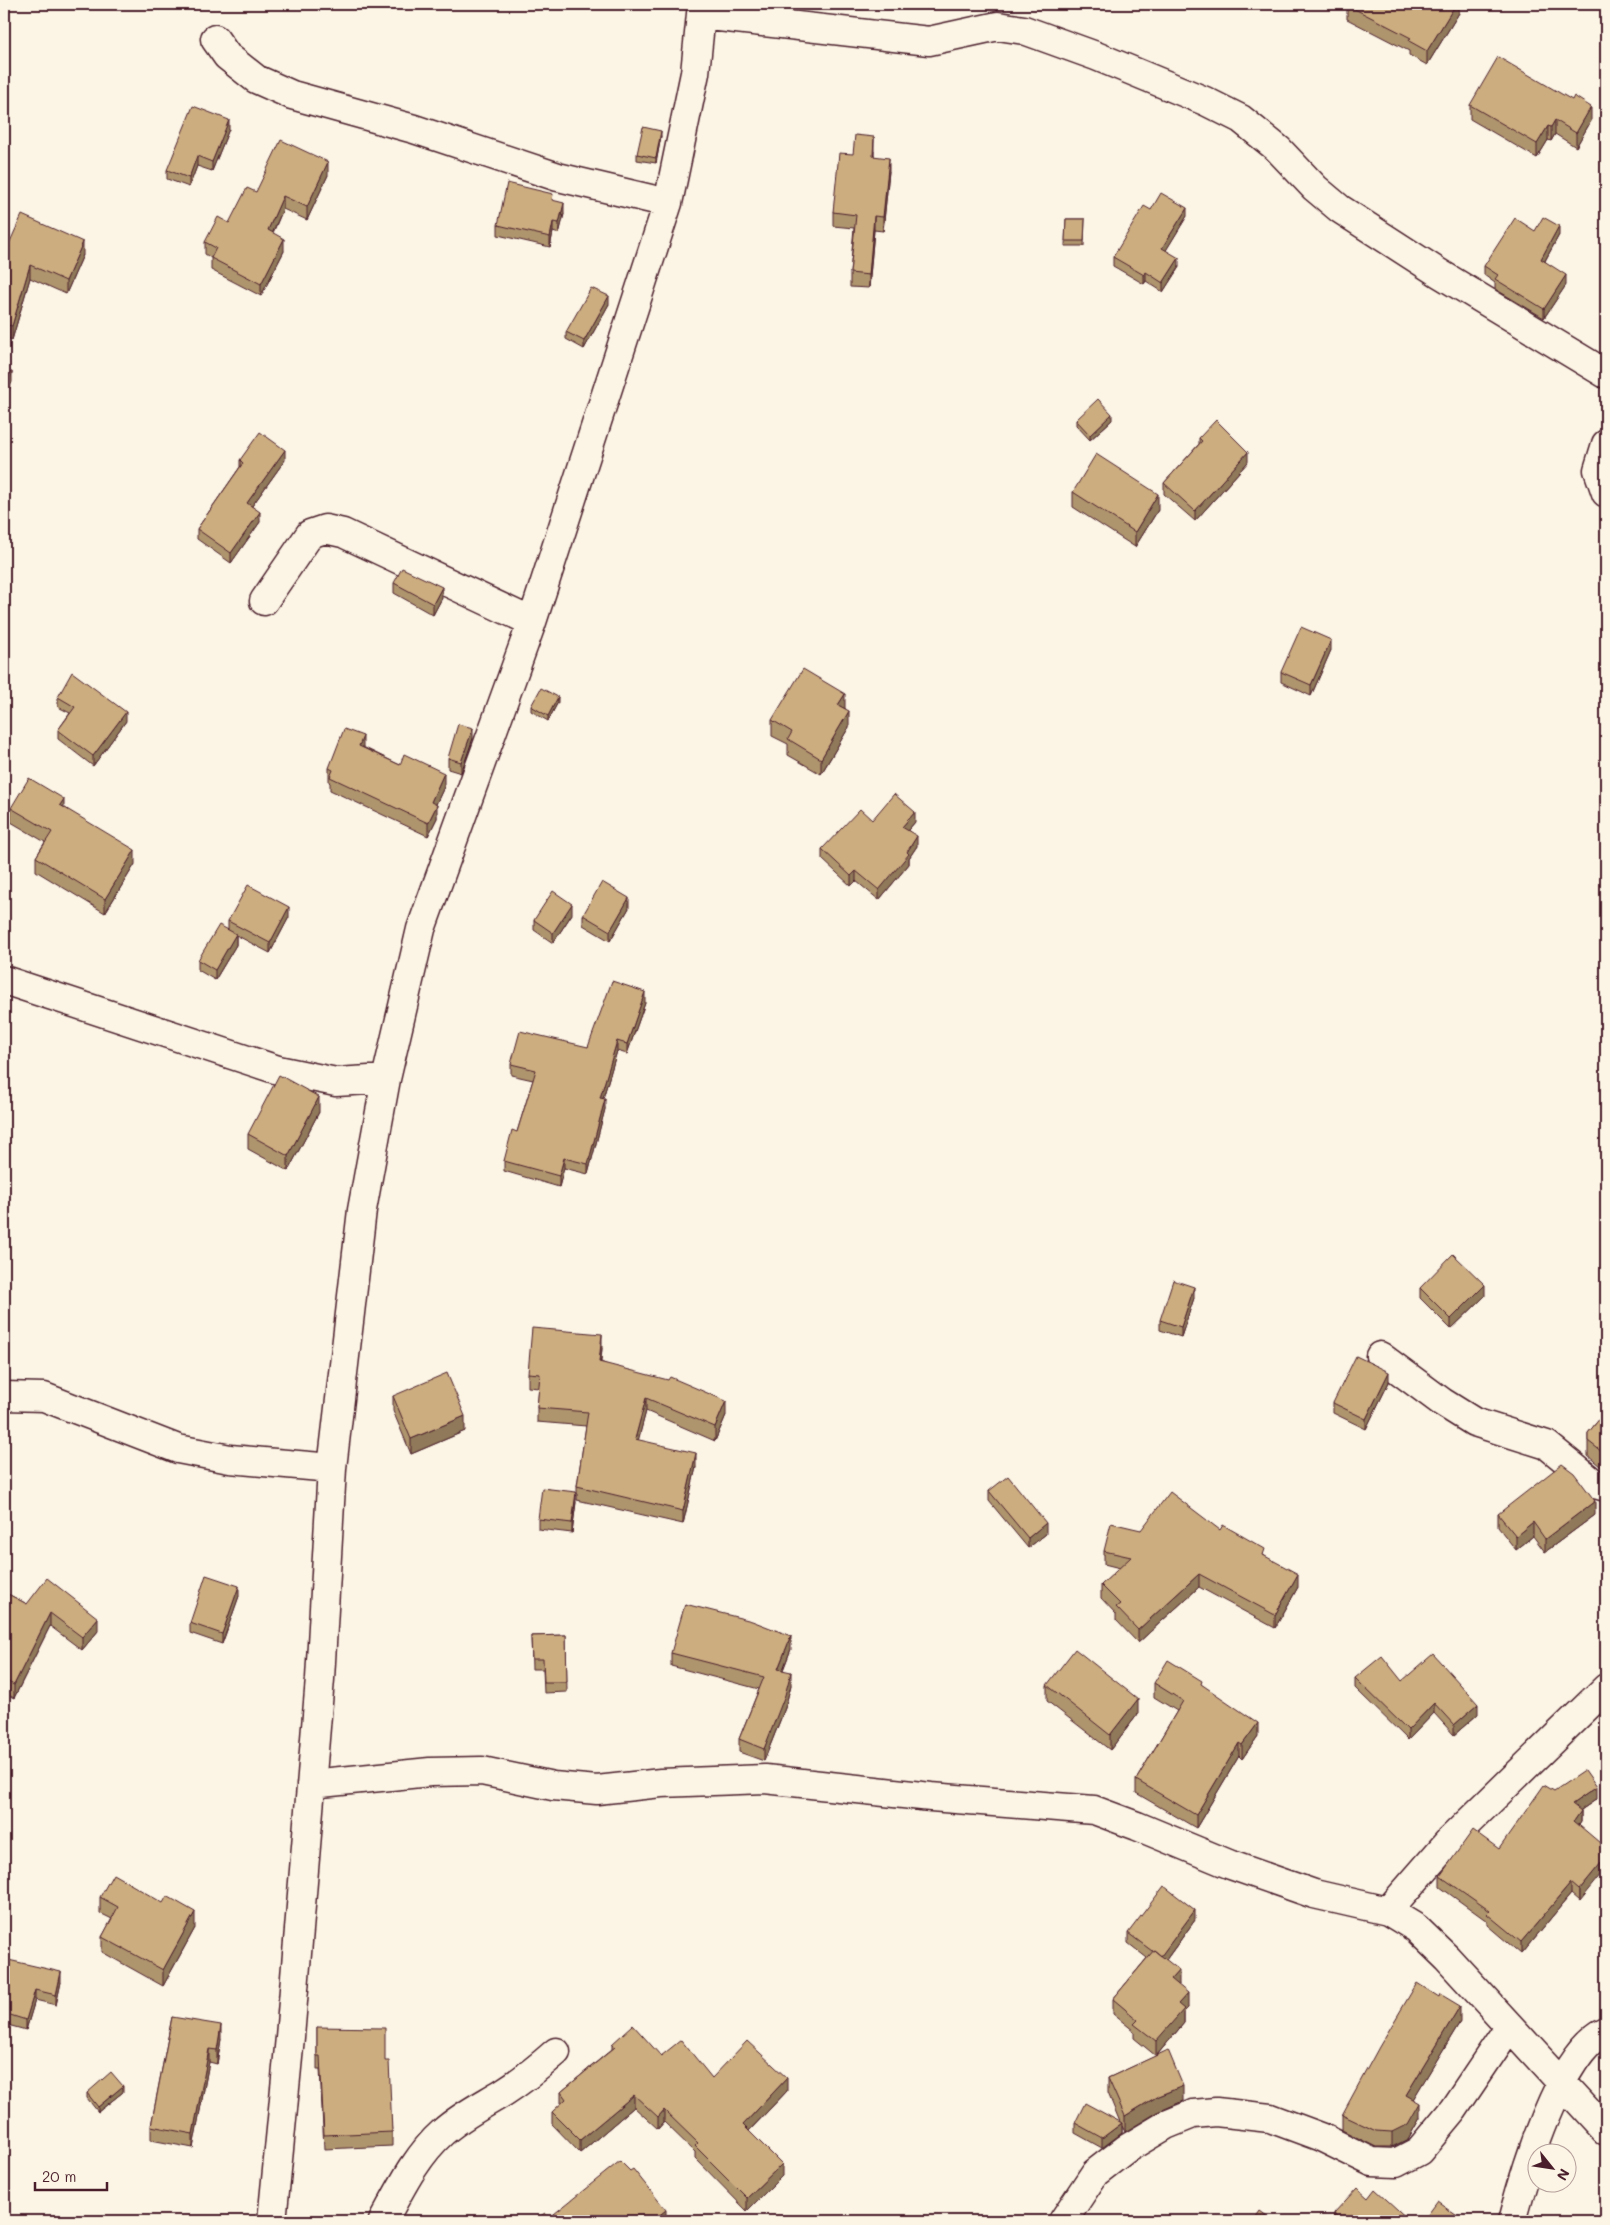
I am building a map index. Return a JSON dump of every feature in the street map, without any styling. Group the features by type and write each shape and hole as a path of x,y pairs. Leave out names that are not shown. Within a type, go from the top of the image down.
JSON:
{"street":[{"path":"272,2221 290,2038 320,1679 332,1468 362,1210 386,1079 421,929 532,622 668,203 696,73 702,9 929,41 998,26 1024,30 1096,56 1205,100 1241,119 1278,149 1315,188 1340,209 1438,273 1606,374"},
{"path":"215,39 227,56 256,79 292,95 414,129 558,177 668,203"},
{"path":"1606,444 1598,470 1606,493"},
{"path":"264,601 310,534 325,529 343,533 532,622"},
{"path":"4,980 278,1070 336,1082 386,1079"},
{"path":"1380,1356 1442,1402 1474,1422 1547,1445 1595,1484 1606,1487"},
{"path":"4,1396 44,1397 178,1449 230,1459 332,1468"},
{"path":"1388,1911 1450,1840 1606,1688"},
{"path":"311,1784 430,1772 482,1771 553,1786 597,1790 661,1783 765,1779 931,1797 1094,1810 1231,1865 1305,1891 1388,1911 1416,1928 1606,2130"},
{"path":"1063,2221 1070,2207 1095,2173 1134,2144 1166,2125 1193,2114 1216,2112 1270,2118 1321,2137 1372,2162 1396,2163 1419,2151 1453,2110 1509,2027"},
{"path":"1512,2221 1537,2137 1562,2083 1580,2054 1599,2034 1606,2031"},
{"path":"383,2221 414,2165 442,2133 471,2110 504,2092 533,2072 556,2052"}],"building":[{"path":"1348,4 1456,4 1427,51 1409,41 1411,38"},
{"path":"1498,57 1572,100 1574,96 1591,107 1576,133 1555,120 1551,127 1548,126 1537,144 1470,105"},
{"path":"193,106 229,120 212,162 197,156 189,178 167,170"},
{"path":"643,127 661,131 656,158 637,154"},
{"path":"855,135 874,137 873,156 889,158 883,217 874,216 869,275 850,273 856,215 833,212 839,153 853,154"},
{"path":"281,140 328,162 307,207 283,196 268,230 284,239 261,284 211,258 216,248 205,242 218,217 229,223 247,188 256,192"},
{"path":"507,183 553,194 552,200 564,203 559,223 553,222 550,237 498,225"},
{"path":"1161,193 1187,208 1162,248 1179,258 1163,283 1146,272 1144,275 1113,257 1144,206 1151,210"},
{"path":"22,215 83,242 66,281 30,265 12,326 4,324 4,255"},
{"path":"1543,217 1559,226 1541,259 1566,275 1544,309 1495,279 1498,275 1484,266 1515,218 1535,231"},
{"path":"1066,219 1085,219 1084,241 1065,241"},
{"path":"591,288 609,296 584,341 566,332"},
{"path":"4,369 12,372 4,393"},
{"path":"1098,399 1112,414 1090,435 1076,420"},
{"path":"1216,420 1248,452 1195,511 1164,483 1202,441 1199,438"},
{"path":"260,432 285,450 247,503 260,512 231,553 197,529 243,463 240,460"},
{"path":"1096,454 1158,494 1135,532 1073,492"},
{"path":"402,568 442,587 433,604 394,583"},
{"path":"1301,627 1331,640 1311,685 1281,672"},
{"path":"803,669 845,694 838,705 849,711 821,759 788,739 792,732 772,720"},
{"path":"72,672 126,712 93,756 58,730 75,707 58,697"},
{"path":"541,688 558,697 548,716 531,706"},
{"path":"458,724 473,728 461,762 448,758"},
{"path":"344,729 363,736 359,746 400,765 404,754 444,773 431,802 437,805 428,823 330,777 333,770 329,768"},
{"path":"29,778 64,799 60,805 135,850 105,899 36,857 52,832 11,808"},
{"path":"894,794 915,812 902,827 917,836 907,852 909,854 879,890 856,871 851,876 822,849 860,809 872,820"},
{"path":"602,882 629,898 610,931 583,915"},
{"path":"248,885 289,907 270,943 228,921"},
{"path":"553,891 572,904 553,933 534,920"},
{"path":"219,925 236,934 215,970 198,960"},
{"path":"612,981 645,992 627,1044 617,1041 600,1098 605,1099 588,1164 564,1158 559,1176 504,1161 512,1130 517,1132 536,1070 511,1064 520,1031 588,1047"},
{"path":"279,1075 319,1097 288,1156 248,1134"},
{"path":"1453,1254 1485,1285 1451,1319 1420,1288"},
{"path":"1173,1280 1194,1287 1181,1327 1160,1320"},
{"path":"532,1328 602,1334 599,1362 668,1380 670,1377 726,1401 715,1427 646,1398 635,1439 696,1453 683,1511 577,1486 588,1412 537,1408 540,1374 528,1373"},
{"path":"1356,1356 1389,1372 1366,1419 1333,1403"},
{"path":"447,1373 465,1416 411,1439 393,1396"},
{"path":"1606,1411 1606,1455 1588,1441 1588,1433"},
{"path":"1562,1464 1574,1473 1595,1501 1545,1539 1533,1522 1516,1536 1498,1514"},
{"path":"1008,1476 1046,1523 1028,1538 989,1491"},
{"path":"542,1488 576,1492 572,1523 538,1519"},
{"path":"1170,1492 1220,1530 1223,1525 1265,1549 1263,1555 1298,1574 1275,1615 1199,1574 1138,1630 1116,1607 1120,1604 1101,1585 1131,1557 1104,1551 1111,1523 1141,1530"},
{"path":"206,1575 239,1586 222,1634 190,1623"},
{"path":"47,1578 98,1618 82,1637 50,1613 14,1685 4,1680 4,1592 27,1604"},
{"path":"685,1604 752,1621 791,1636 778,1669 791,1672 785,1695 764,1749 739,1739 764,1677 671,1653"},
{"path":"566,1635 567,1682 544,1682 543,1659 532,1659 531,1636"},
{"path":"1075,1649 1138,1699 1110,1735 1047,1685"},
{"path":"1433,1654 1478,1704 1454,1725 1434,1703 1408,1730 1355,1678 1382,1656 1402,1681"},
{"path":"1168,1660 1202,1681 1201,1684 1258,1723 1242,1745 1239,1743 1196,1815 1136,1780 1183,1701 1154,1683"},
{"path":"1585,1770 1597,1787 1572,1804 1581,1811 1574,1821 1606,1848 1606,1857 1579,1890 1571,1883 1521,1942 1487,1914 1490,1911 1440,1876 1473,1830 1499,1849 1544,1785 1554,1791"},
{"path":"113,1874 163,1903 167,1896 195,1912 163,1970 102,1937 118,1907 100,1897"},
{"path":"1164,1886 1195,1910 1161,1956 1128,1933"},
{"path":"1154,1950 1179,1970 1171,1979 1188,1993 1178,2004 1184,2009 1156,2041 1134,2024 1138,2020 1113,1999"},
{"path":"4,1959 61,1972 56,1995 35,1990 26,2020 4,2013"},
{"path":"1417,1983 1439,1997 1440,1994 1460,2006 1406,2095 1420,2103 1408,2124 1392,2132 1376,2131 1342,2115"},
{"path":"172,2017 221,2025 217,2050 209,2049 193,2134 151,2126"},
{"path":"633,2025 661,2056 681,2040 712,2078 747,2041 787,2078 743,2125 782,2164 747,2198 695,2146 698,2143 664,2110 658,2117 634,2095 580,2140 552,2112 566,2099 561,2092 615,2047 612,2044"},
{"path":"317,2027 385,2028 385,2061 389,2061 392,2132 324,2135 320,2056 317,2056"},
{"path":"1168,2050 1183,2086 1158,2096 1125,2116 1108,2078"},
{"path":"111,2072 123,2086 98,2107 87,2093"},
{"path":"1085,2103 1122,2123 1102,2138 1075,2123"},
{"path":"620,2161 630,2171 633,2169 666,2210 652,2221 533,2221 545,2213 549,2218"},
{"path":"1357,2188 1368,2198 1375,2189 1410,2221 1343,2221 1334,2213"},
{"path":"1437,2201 1466,2221 1422,2221"},
{"path":"1260,2211 1274,2221 1253,2221"},
{"path":"67,2217 93,2221 67,2221"}]}
